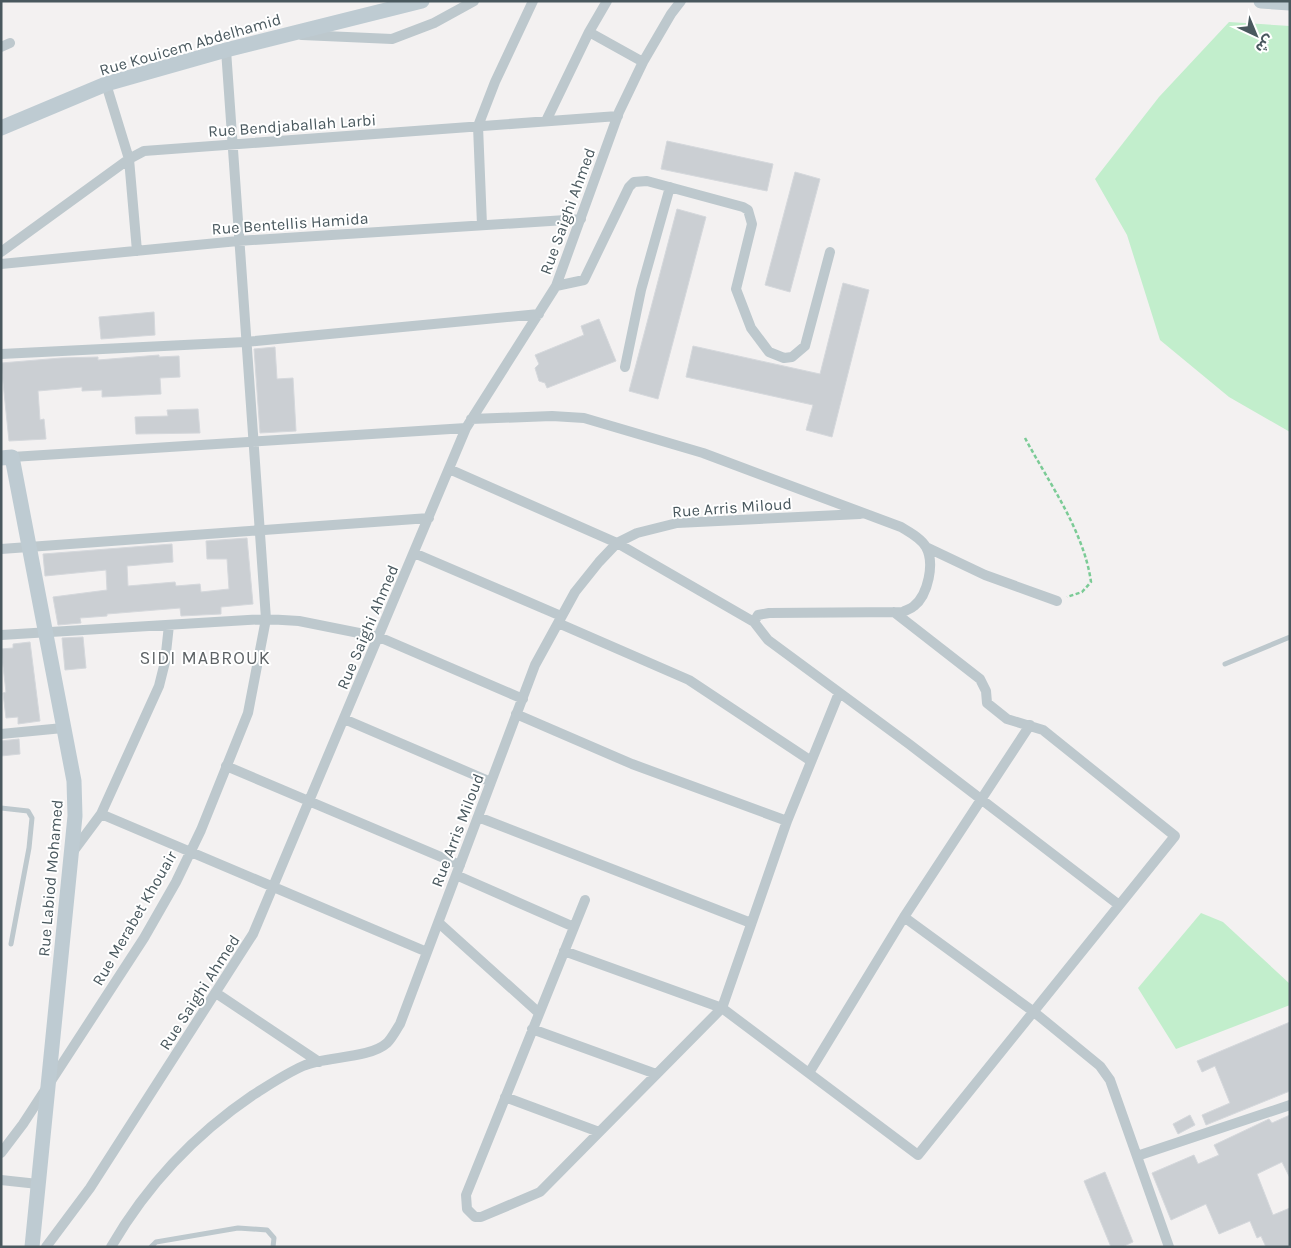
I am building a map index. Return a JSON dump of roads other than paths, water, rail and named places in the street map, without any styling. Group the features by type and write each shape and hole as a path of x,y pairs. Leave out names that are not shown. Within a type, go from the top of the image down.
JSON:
{"street":[{"name":"Rue Kouicem Abdelhamid","path":"1,128 106,84 226,50 422,1"},
{"path":"289,34 392,39 434,23 474,1"},
{"path":"482,225 478,126 495,82 533,1"},
{"path":"546,121 589,32 607,1"},
{"name":"Rue Saighi Ahmed","path":"46,1247 90,1188 253,934 468,424 556,286 618,116 643,62 671,14 681,1"},
{"path":"1261,1 1290,3"},
{"path":"589,32 643,62"},
{"name":"Rue Merabet Khouair","path":"1,1153 23,1124 48,1082 144,938 176,882 190,853 248,713 266,619 258,531 226,50"},
{"path":"106,84 129,159 137,251"},
{"name":"Rue Bendjaballah Larbi","path":"1,252 129,159 144,151 618,116"},
{"path":"556,286 584,280 592,268 629,187 634,182 647,181 748,210 752,224 736,289 751,328 770,352 784,358 798,354 805,346 830,252"},
{"path":"625,367 640,290 670,187"},
{"name":"Rue Bentellis Hamida","path":"1,264 238,241 581,219"},
{"path":"1,354 245,342 538,314"},
{"path":"7,458 253,442 552,416 584,418 703,453 901,527 926,547 985,576 1057,601"},
{"name":"Rue Labiod Mohamed","path":"7,458 29,548 74,781 75,816 32,1247"},
{"path":"449,469 617,543 754,622 768,640 1119,905"},
{"name":"Rue Arris Miloud","path":"111,1247 124,1223 161,1174 194,1141 230,1111 281,1077 305,1065 369,1051 386,1044 400,1024 535,665 575,592 617,543 637,533 677,524 863,514"},
{"path":"1,549 429,518"},
{"path":"754,622 758,615 768,613 903,612 914,606 922,595 930,571 926,547"},
{"path":"414,553 689,680 811,761"},
{"path":"564,951 722,1008 918,1155 1175,836 1043,730 1007,719 987,703 986,691 980,679 894,612"},
{"path":"1,635 266,619 299,621 379,637 522,699"},
{"path":"71,855 101,814 159,686 166,662 169,625"},
{"path":"585,900 466,1196 467,1209 475,1217 540,1192 722,1008 786,820 839,693"},
{"path":"516,714 632,764 786,820"},
{"path":"344,719 491,782"},
{"path":"810,1073 904,916 1030,725"},
{"path":"1,734 63,728"},
{"path":"226,766 458,870 574,927"},
{"path":"101,814 428,952"},
{"path":"478,818 751,923"},
{"path":"904,916 1034,1012 1100,1066 1110,1080 1168,1247"},
{"path":"438,923 539,1013"},
{"path":"216,993 319,1062"},
{"path":"532,1029 656,1074"},
{"path":"505,1097 599,1132"},
{"path":"1137,1156 1290,1105"},
{"path":"1,1180 38,1184"}],"lane":[{"path":"1225,664 1290,637"},
{"path":"1,808 28,811 32,818 30,848 11,944"},
{"path":"151,1247 156,1242 238,1228 267,1230 274,1238 272,1247"}],"district":[{"name":"SIDI MABROUK","path":"205,658"}]}
